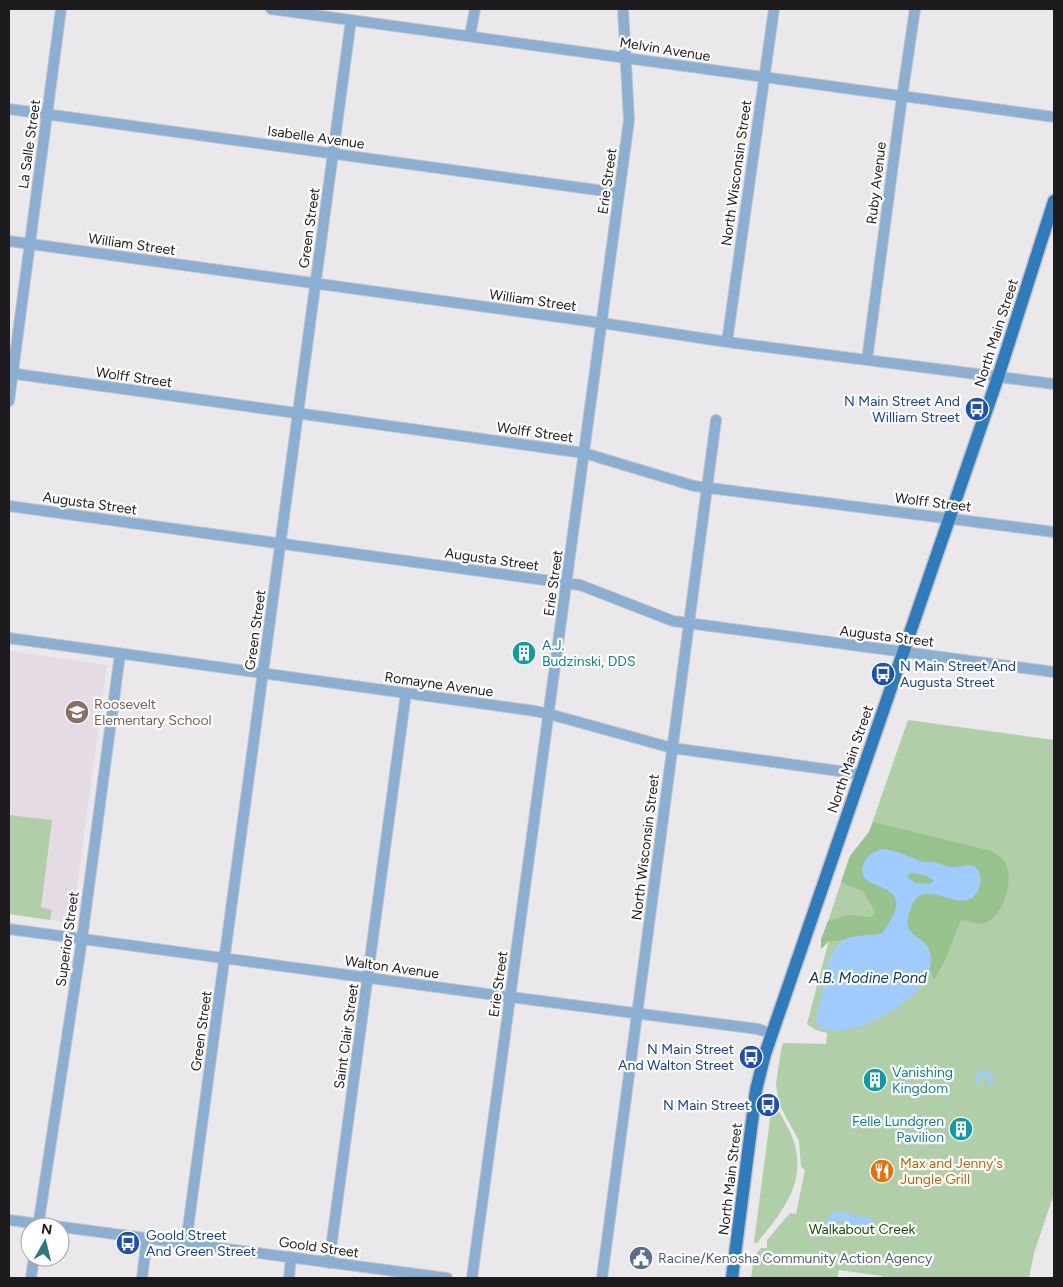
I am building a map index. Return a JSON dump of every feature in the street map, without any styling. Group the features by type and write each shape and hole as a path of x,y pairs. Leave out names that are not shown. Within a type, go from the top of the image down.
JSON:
{"main road":[{"name":"North Main Street","path":"732,1278 756,1090 772,1034 998,377 1054,202"}],"street":[{"name":"La Salle Street","path":"9,401 11,374 61,9"},
{"name":"Melvin Avenue","path":"271,9 1054,117"},
{"path":"470,36 475,9"},
{"name":"Erie Street","path":"472,1278 629,120 623,9"},
{"name":"North Wisconsin Street","path":"727,342 774,9"},
{"name":"Ruby Avenue","path":"867,360 902,97 916,9"},
{"name":"Green Street","path":"186,1244 351,20"},
{"name":"Isabelle Avenue","path":"9,108 619,193"},
{"name":"William Street","path":"9,241 727,342 1054,384"},
{"name":"Wolff Street","path":"11,374 584,453 694,486 1054,532"},
{"name":"North Wisconsin Street","path":"602,1278 716,420"},
{"name":"Augusta Street","path":"9,506 580,585 673,621 689,624 1054,672"},
{"name":"Romayne Avenue","path":"9,638 549,714 672,748 861,774"},
{"name":"Superior Street","path":"39,1217 82,939 120,654"},
{"name":"Saint Clair Street","path":"329,1262 406,693"},
{"name":"Walton Avenue","path":"9,929 758,1029 772,1034"},
{"name":"Goold Street","path":"70,1229 447,1278"},
{"path":"142,1278 147,1238"},
{"path":"289,1278 291,1258"}],"shaded area":[{"path":"9,651 107,665 72,923 9,914"}],"green space":[{"name":"Walkabout Creek","path":"908,720 1054,740 1054,1194 1034,1253 1029,1278 883,1278 882,1276 839,1270 837,1278 751,1278 754,1256 761,1248 767,1248 767,1240 790,1213 796,1214 805,1170 801,1167 799,1141 779,1104 776,1084 781,1050 783,1043 826,1044 827,1033 816,1030 807,1024 831,932 825,930 850,856 869,832"},
{"path":"9,815 52,820 41,907 52,910 50,920 9,914"},
{"path":"873,822 991,851 1004,861 1007,868 1009,876 1008,886 1003,905 998,913 985,923 961,920 946,958 934,980 930,970 883,933 829,941 821,949 821,939 828,921 848,915 872,917 875,912 864,892 841,882 850,856 869,832"},
{"path":"772,1104 775,1104 794,1142 797,1171 794,1185 783,1209 757,1243 755,1243 754,1242"}],"water":[{"name":"A.B. Modine Pond","path":"884,849 920,861 936,862 949,867 966,865 975,867 980,873 980,886 976,894 967,900 954,900 934,894 927,894 921,895 914,901 907,923 912,932 928,947 931,965 926,978 906,1001 878,1019 865,1024 839,1030 825,1029 820,1027 816,1016 822,999 829,960 833,951 846,939 882,933 896,909 896,901 893,895 868,881 862,870 869,856","holes":["912,873 934,880 930,884 916,883 908,878 909,874"]},
{"path":"984,1070 992,1074 991,1086 988,1086 989,1080 984,1075 981,1076 979,1084 976,1084 976,1074"},
{"path":"834,1211 872,1218 874,1225 871,1233 858,1230 841,1220 833,1224 827,1222 829,1215"}],"place":[{"name":"N Main Street And William Street","path":"977,409"},
{"name":"A.J. Budzinski, DDS","path":"524,653"},
{"name":"N Main Street And Augusta Street","path":"883,674"},
{"name":"Roosevelt Elementary School","path":"77,712"},
{"name":"N Main Street And Walton Street","path":"751,1057"},
{"name":"Vanishing Kingdom","path":"875,1080"},
{"name":"N Main Street","path":"768,1105"},
{"name":"Felle Lundgren Pavilion","path":"961,1129"},
{"name":"Max and Jenny's Jungle Grill","path":"882,1171"},
{"name":"Goold Street And Green Street","path":"128,1243"},
{"name":"Racine/Kenosha Community Action Agency","path":"641,1258"}]}
